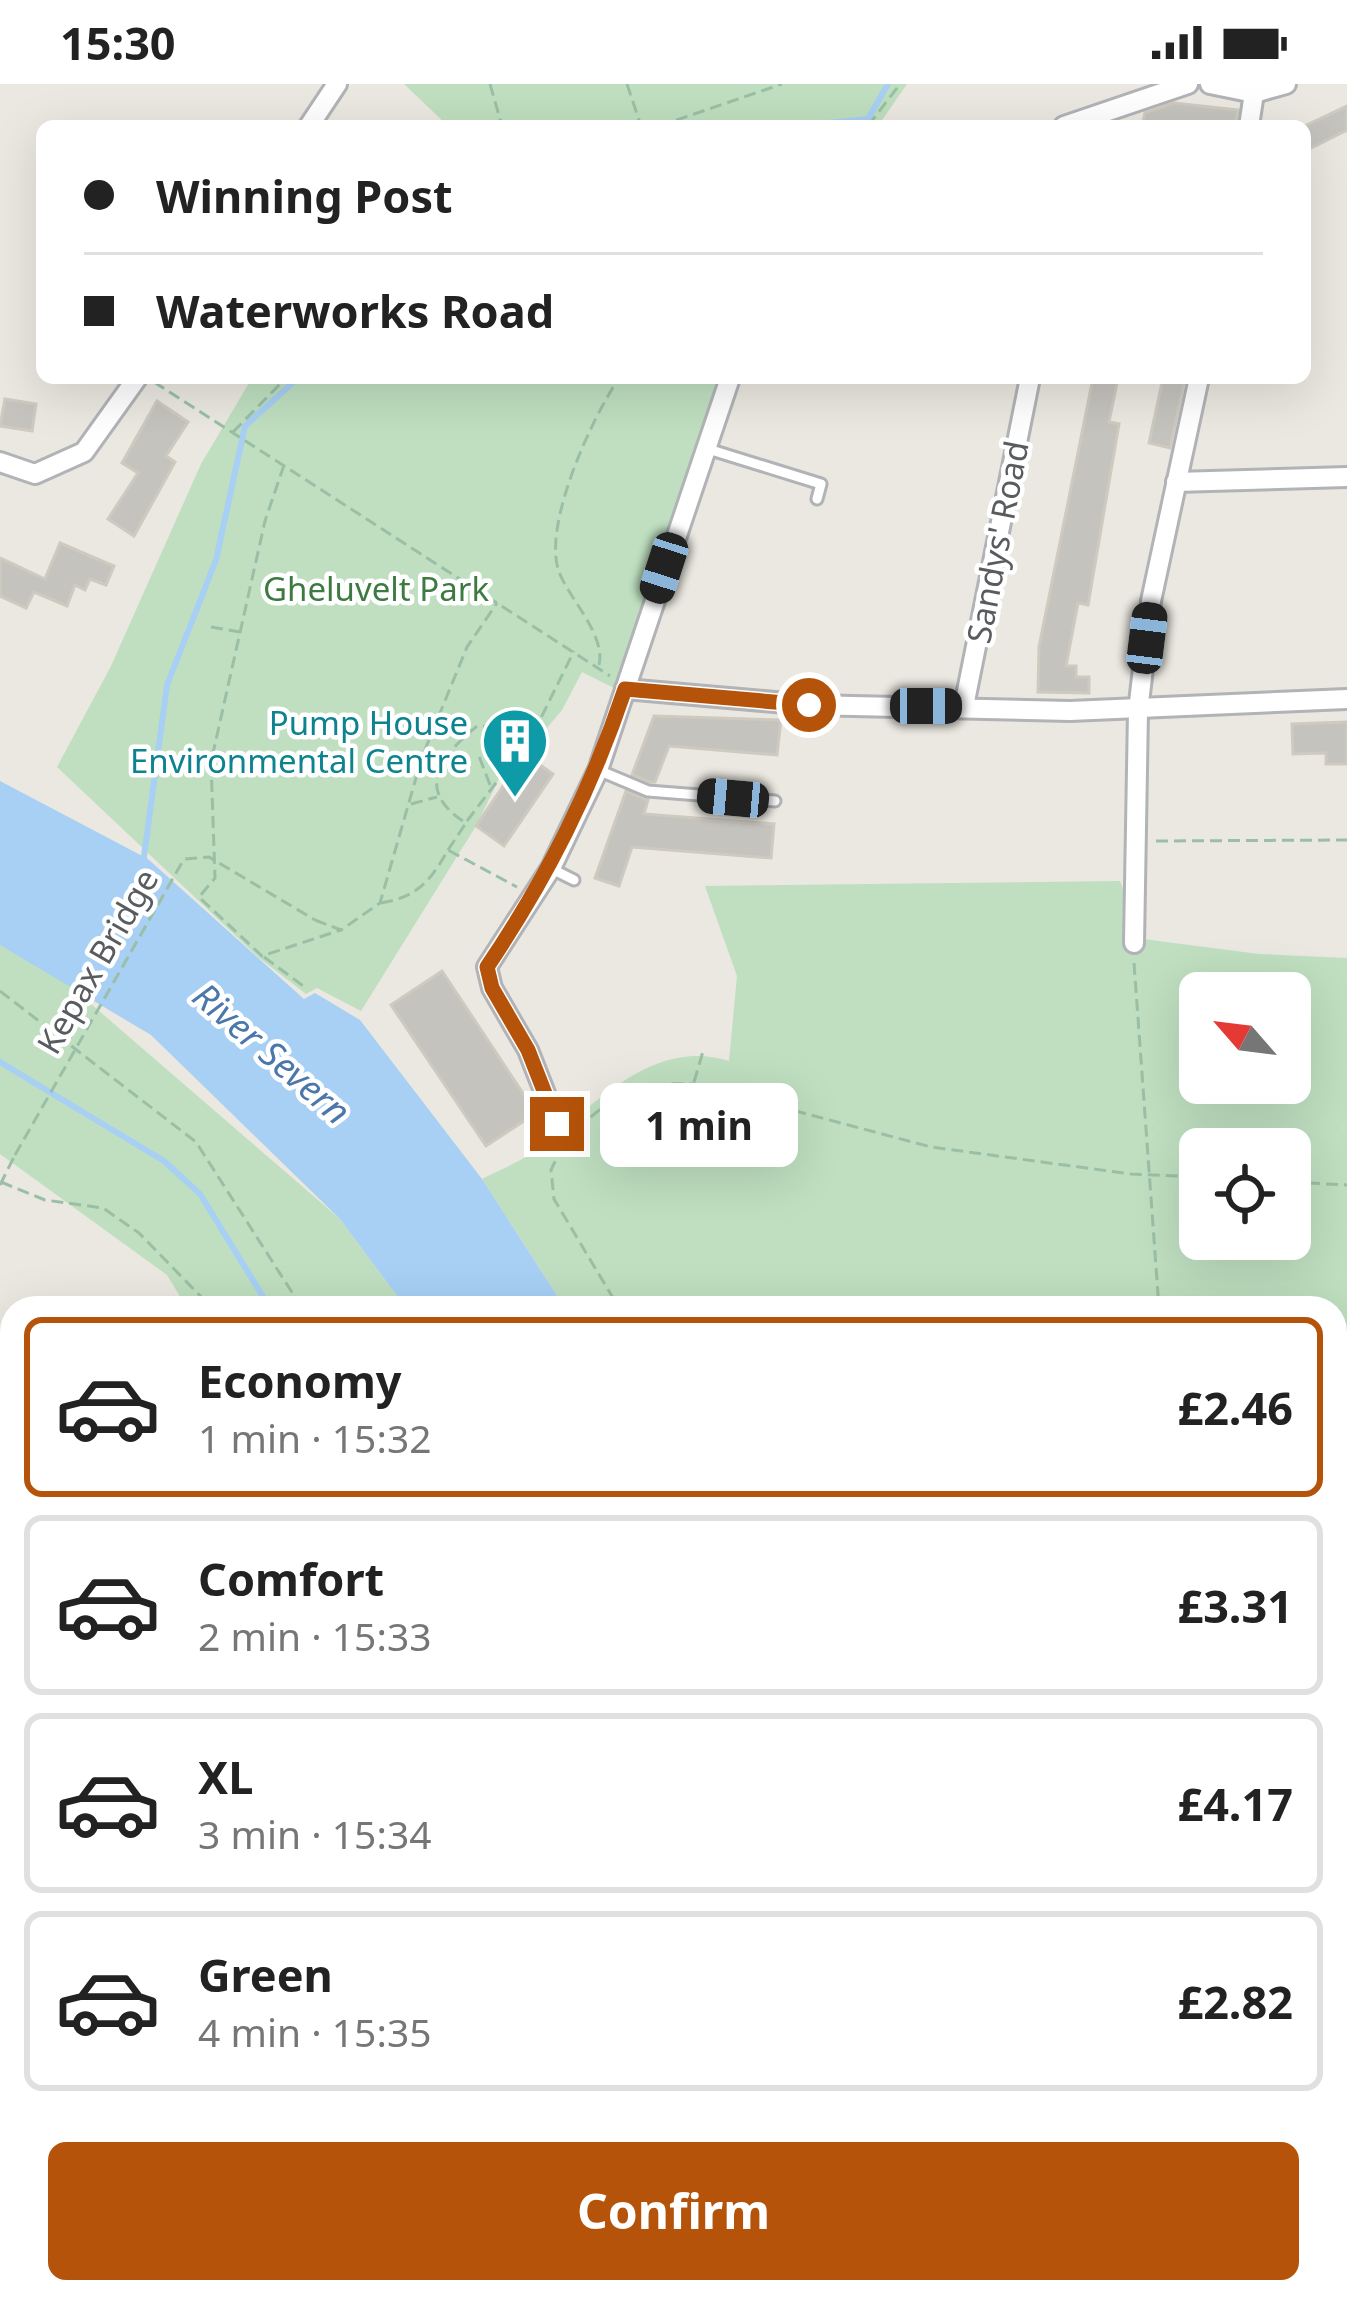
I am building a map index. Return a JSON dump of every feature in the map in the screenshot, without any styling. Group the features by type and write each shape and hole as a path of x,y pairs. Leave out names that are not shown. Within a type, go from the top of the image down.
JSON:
{"street":[{"path":"313,120 338,84"},
{"path":"1087,120 1188,84"},
{"path":"1210,84 1254,93 1286,84"},
{"path":"1251,120 1254,93"},
{"path":"0,462 35,474 84,452 133,384"},
{"path":"564,1132 528,1050 492,988 487,967 551,868 598,770 702,448 728,384"},
{"name":"Sandys' Road","path":"964,706 1029,384"},
{"path":"1134,943 1138,711 1151,601 1198,384"},
{"path":"1176,482 1347,477"},
{"path":"625,689 809,705 1138,711 1347,698"}],"lane":[{"path":"702,448 821,484 817,499"},
{"path":"598,770 648,791 775,801"},
{"path":"551,868 574,880"}],"path":[{"path":"490,84 500,120"},
{"path":"627,84 638,120"},
{"path":"670,119 782,84"},
{"path":"872,120 899,84"},
{"path":"158,384 599,667 625,689"},
{"path":"232,433 280,384"},
{"path":"599,667 594,633 557,566 554,537 585,444 616,384"},
{"path":"284,465 265,520 212,762 217,813 215,878 199,897 262,956 306,988"},
{"path":"380,903 422,757 467,647 497,602"},
{"path":"211,626 242,632"},
{"path":"262,956 341,930 380,903 410,898 432,878 530,736 574,651"},
{"path":"466,824 450,814 440,796 444,753 477,726 530,736"},
{"path":"492,788 481,773 478,756 501,740 530,736"},
{"path":"410,804 440,796"},
{"path":"1136,841 1347,840"},
{"path":"448,850 534,898"},
{"name":"Kepax Bridge","path":"1,1184 184,859 209,857 315,920 341,930"},
{"path":"1134,943 1137,1043 1158,1296"},
{"path":"0,992 196,1142 294,1296"},
{"path":"694,1084 704,1048"},
{"path":"613,1296 554,1199 551,1169 564,1132 618,1093 653,1083 694,1084 931,1148 1179,1176"},
{"path":"1311,1183 1347,1185"},
{"path":"1,1184 45,1200 103,1208 139,1232 200,1296"}],"green space":[{"path":"404,84 907,84 882,120 442,120"},
{"name":"Gheluvelt Park","path":"248,384 716,384 616,689 582,672 562,710 525,754 516,744 476,826 361,1011 317,988 306,994 258,957 57,767 111,666 201,464"},
{"path":"1120,881 1143,939 1259,954 1347,958 1347,1296 557,1296 482,1179 527,1156 623,1081 648,1068 700,1056 729,1061 737,976 705,886"},
{"path":"0,945 62,979 340,1219 397,1296 180,1296 167,1275 0,1154"}],"water":[{"name":"River Severn","path":"0,781 148,859 304,999 315,993 360,1020 482,1179 557,1296 397,1296 340,1219 151,1035 0,945"}],"building":[{"path":"1174,103 1238,110 1236,120 1143,120 1145,113"},
{"path":"1347,106 1347,130 1311,148 1311,123"},
{"path":"1092,384 1117,384 1109,422 1119,424 1088,605 1078,603 1066,666 1076,666 1076,677 1089,677 1089,693 1038,692 1039,647"},
{"path":"1162,384 1184,384 1170,448 1149,443"},
{"path":"5,399 36,404 32,431 0,426"},
{"path":"157,401 188,422 166,456 175,462 134,536 108,519 138,473 122,463"},
{"path":"60,543 114,566 106,585 90,579 85,590 75,585 67,606 34,592 26,608 0,596 0,558 45,579"},
{"path":"654,716 781,720 777,755 669,746 655,782 650,782 632,775"},
{"path":"1347,722 1347,764 1326,764 1326,753 1293,754 1292,724"},
{"name":"Pump House Environmental Centre","path":"525,754 553,774 504,846 476,826"},
{"path":"626,791 648,800 644,814 774,824 771,858 632,847 619,886 595,878"},
{"path":"442,971 536,1113 486,1146 391,1005"}],"waterway":[{"path":"858,120 868,119 888,84"},
{"path":"143,864 167,685 216,560 245,426 291,384"},
{"path":"0,1062 164,1161 200,1194 263,1296"}],"place":[{"name":"Pump House Environmental Centre","path":"515,800"}],"route":[{"path":"557,1124 528,1050 492,988 487,967 551,868 598,770 625,689 809,705"}]}
